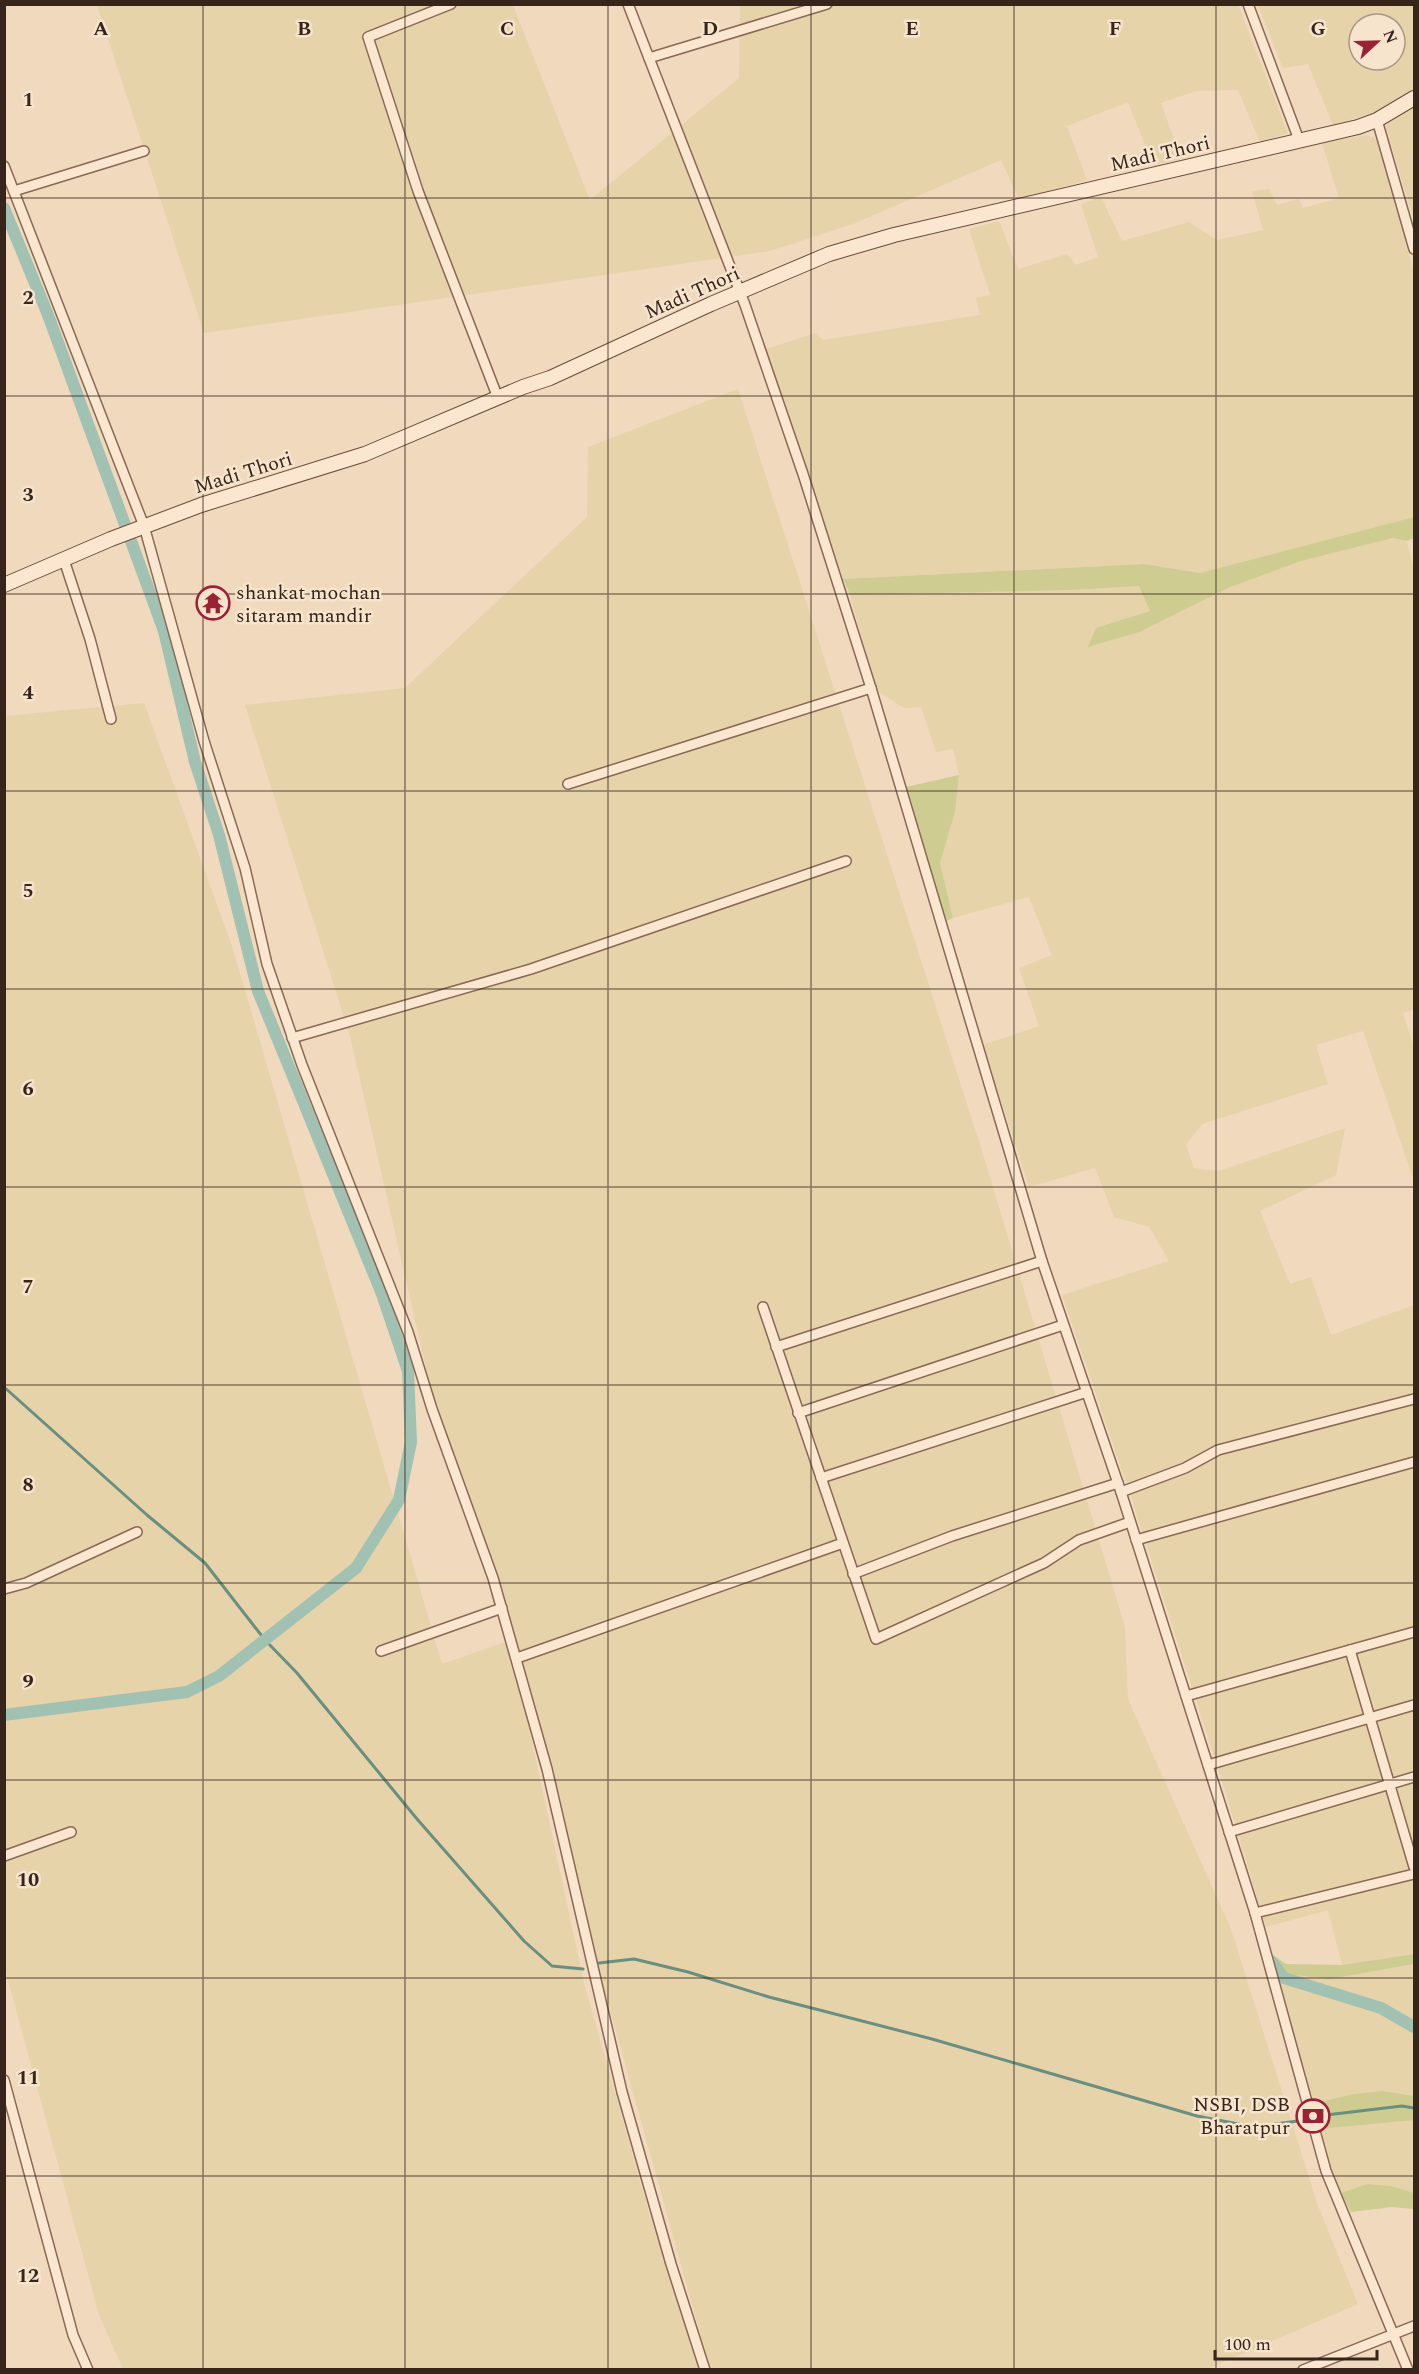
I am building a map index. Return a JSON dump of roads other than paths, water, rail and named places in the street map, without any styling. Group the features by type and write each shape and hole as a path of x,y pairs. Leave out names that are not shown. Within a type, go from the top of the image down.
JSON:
{"main road":[{"name":"Madi Thori","path":"4,585 115,537 201,505 365,454 550,378 829,254 894,236 1377,120 1414,98"}],"street":[{"path":"451,4 368,37 418,191 498,398"},
{"path":"628,4 740,292 803,474 871,688 1042,1261 1119,1487 1255,1913 1326,2171 1408,2370"},
{"path":"649,58 827,4"},
{"path":"1248,4 1299,140"},
{"path":"1377,120 1414,249"},
{"path":"14,191 144,151"},
{"path":"4,166 140,528 245,868 267,964 292,1038 408,1332 432,1409 502,1608 547,1769 622,2092 671,2264 705,2370"},
{"path":"64,560 90,639 111,719"},
{"path":"568,784 871,688"},
{"path":"292,1038 531,969 846,861"},
{"path":"776,1347 1042,1261"},
{"path":"763,1307 876,1639 1044,1563 1079,1540 1130,1522"},
{"path":"798,1413 1063,1325"},
{"path":"821,1478 1087,1392"},
{"path":"853,1574 952,1536 1185,1468 1218,1450 1414,1399"},
{"path":"1136,1540 1414,1462"},
{"path":"4,1589 26,1583 136,1532"},
{"path":"517,1658 843,1543"},
{"path":"381,1651 502,1608"},
{"path":"1186,1696 1414,1632"},
{"path":"1350,1650 1392,1784 1414,1867"},
{"path":"1208,1765 1414,1704"},
{"path":"1229,1832 1414,1777"},
{"path":"4,1856 71,1832"},
{"path":"1255,1913 1414,1874"},
{"path":"4,2080 73,2335 88,2370"},
{"path":"1303,2370 1414,2325"}],"waterway":[{"path":"4,208 48,315 164,631 195,762 219,835 258,991 382,1294 408,1371 411,1442 399,1500 356,1568 219,1676 187,1692 4,1715"},
{"path":"4,1387 147,1515 205,1563 265,1640 297,1673 417,1819 524,1941 552,1966 583,1969"},
{"path":"599,1963 634,1959 688,1972 769,1997 932,2039 1197,2116 1254,2127 1305,2120"},
{"path":"1272,1962 1284,1978 1381,2008 1414,2027"},
{"path":"1326,2115 1402,2106 1414,2108"}],"place":[{"name":"shankat mochan sitaram mandir","path":"213,603"},
{"name":"NSBI, DSB Bharatpur","path":"1313,2116"}]}
